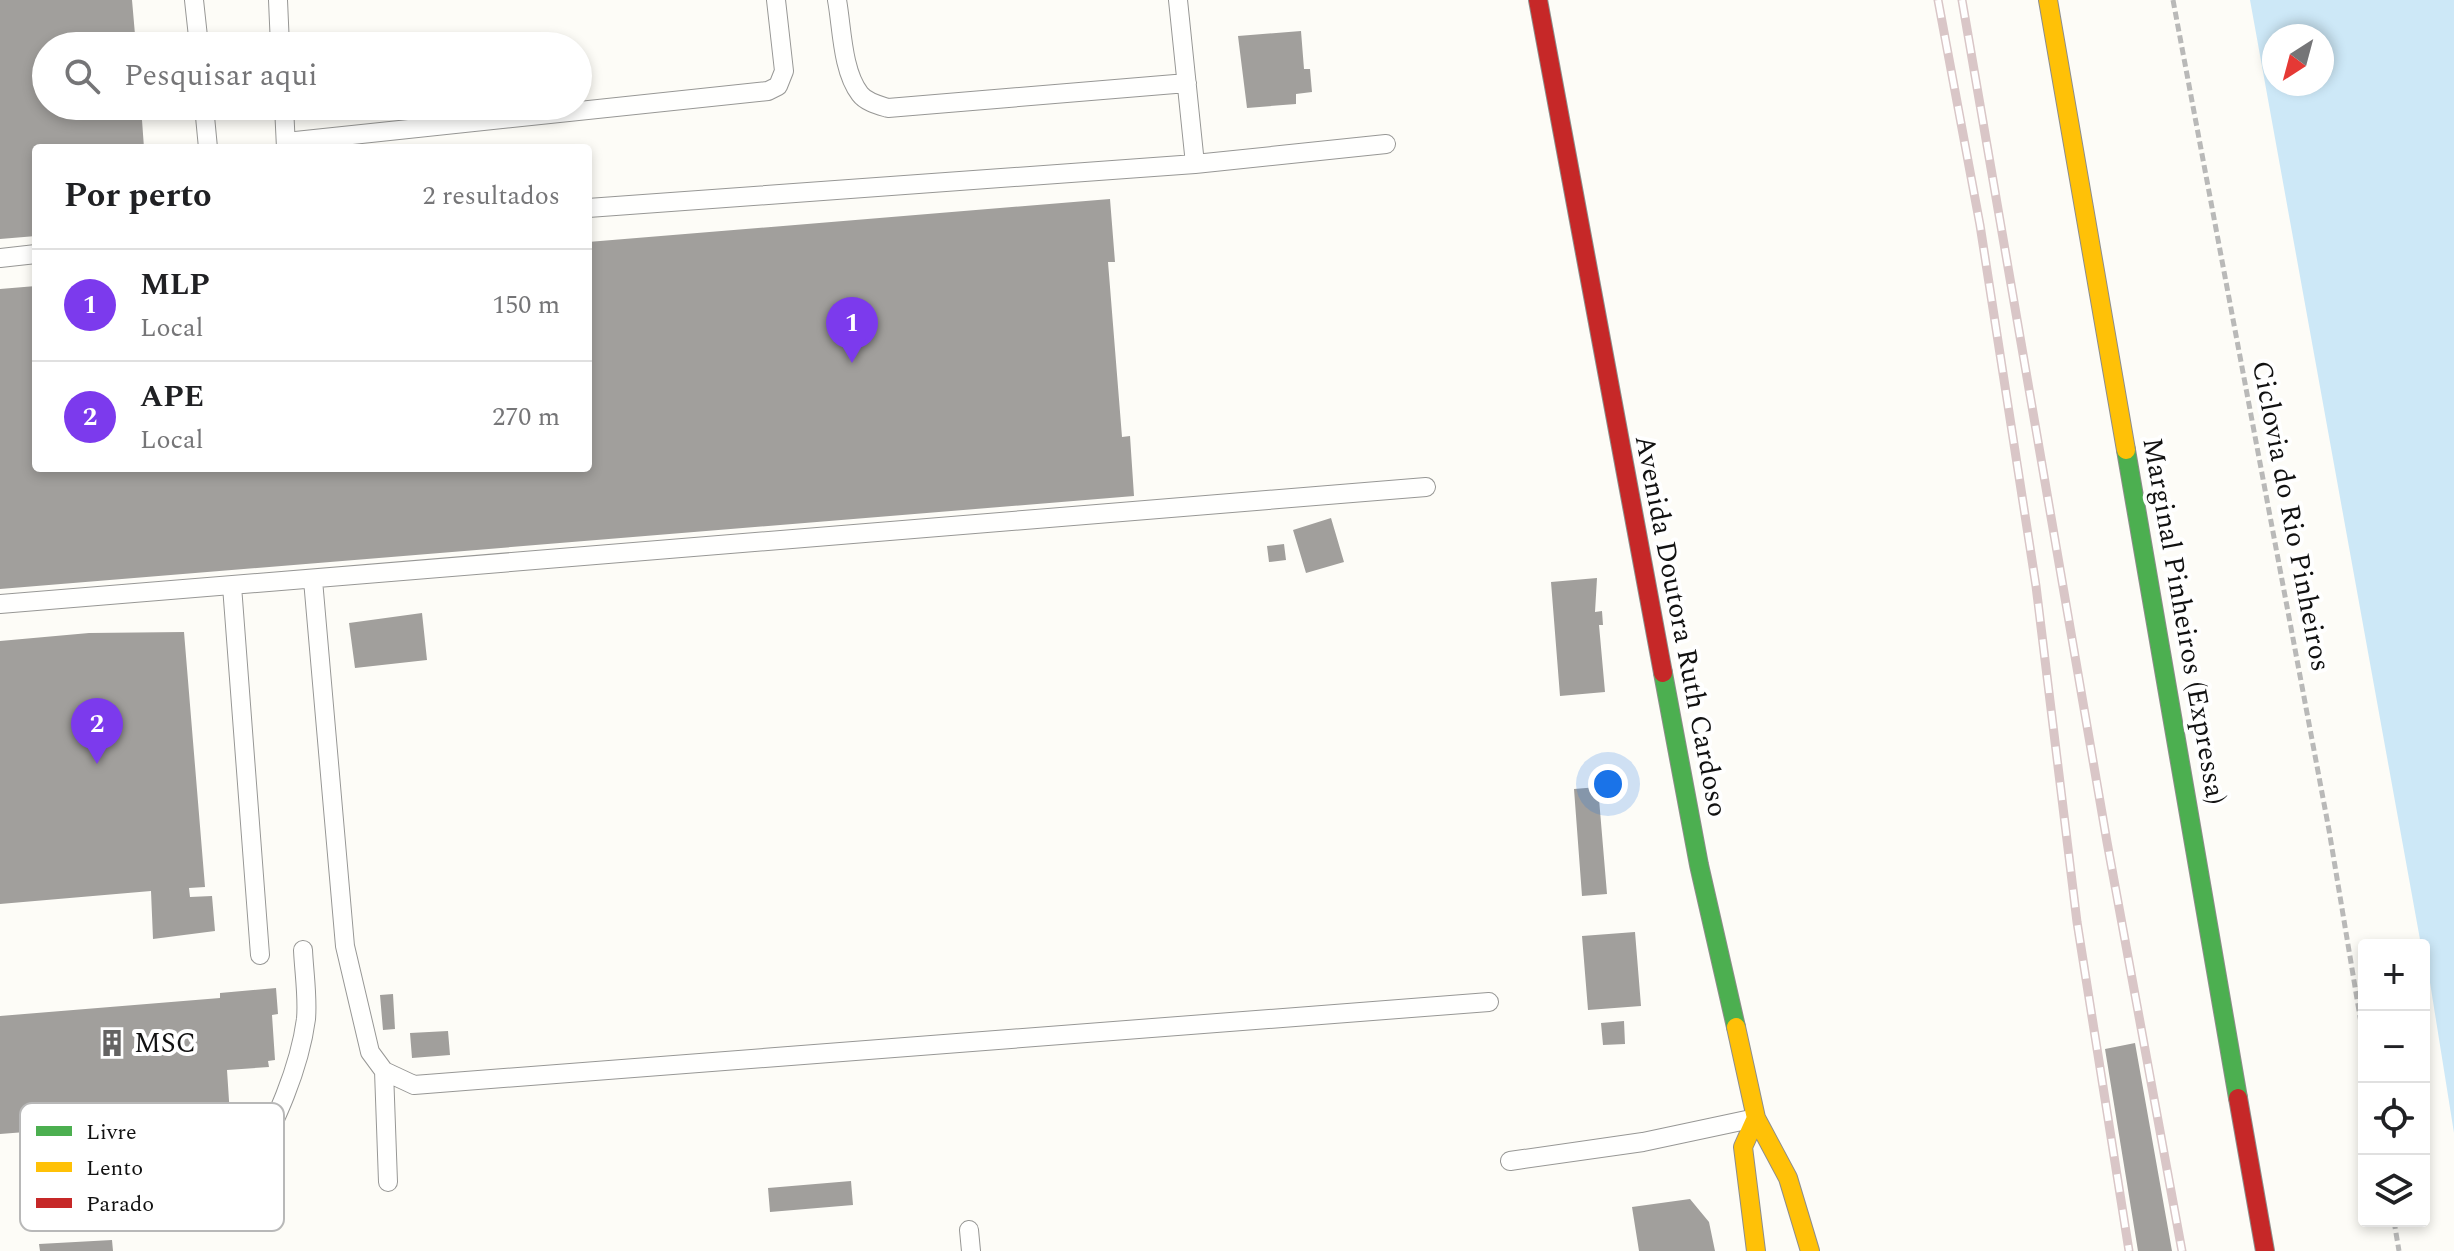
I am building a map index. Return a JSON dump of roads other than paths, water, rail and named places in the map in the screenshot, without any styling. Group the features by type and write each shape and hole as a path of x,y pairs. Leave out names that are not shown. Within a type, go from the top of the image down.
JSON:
{"main road":[{"name":"Avenida Doutora Ruth Cardoso","path":"1538,0 1655,646 1699,865 1756,1118 1788,1178 1810,1251"},
{"name":"Marginal Pinheiros (Expressa)","path":"2048,0 2265,1251"},
{"path":"1756,1118 1743,1147 1756,1251"}],"lane":[{"path":"194,0 197,32"},
{"path":"278,0 279,32"},
{"path":"592,111 768,91 778,86 784,71 776,0"},
{"path":"837,0 854,82 860,95 873,104 888,108 1187,83"},
{"path":"1178,0 1195,164"},
{"path":"205,120 208,144"},
{"path":"285,120 286,144"},
{"path":"295,144 509,120"},
{"path":"592,208 1195,164 1386,144"},
{"path":"0,258 32,254"},
{"path":"0,604 1426,487"},
{"path":"313,580 345,946 370,1052 384,1071 414,1085 1489,1002"},
{"path":"232,586 260,955"},
{"path":"280,1103 298,1055 306,1016 303,950"},
{"path":"384,1071 388,1182"},
{"path":"1510,1161 1643,1142 1756,1118"},
{"path":"969,1230 971,1251"}],"water":[{"path":"2250,0 2454,0 2454,1133 2430,983 2430,939 2420,939 2267,96 2334,96 2334,24 2262,24 2262,66"}],"railway":[{"path":"1938,0 1980,225 2036,586 2077,922 2129,1251"},
{"path":"1962,0 2107,842 2182,1251"}],"place":[{"name":"MLP","path":"852,363"},
{"name":"APE","path":"97,764"},
{"name":"MSC","path":"112,1043"}]}
